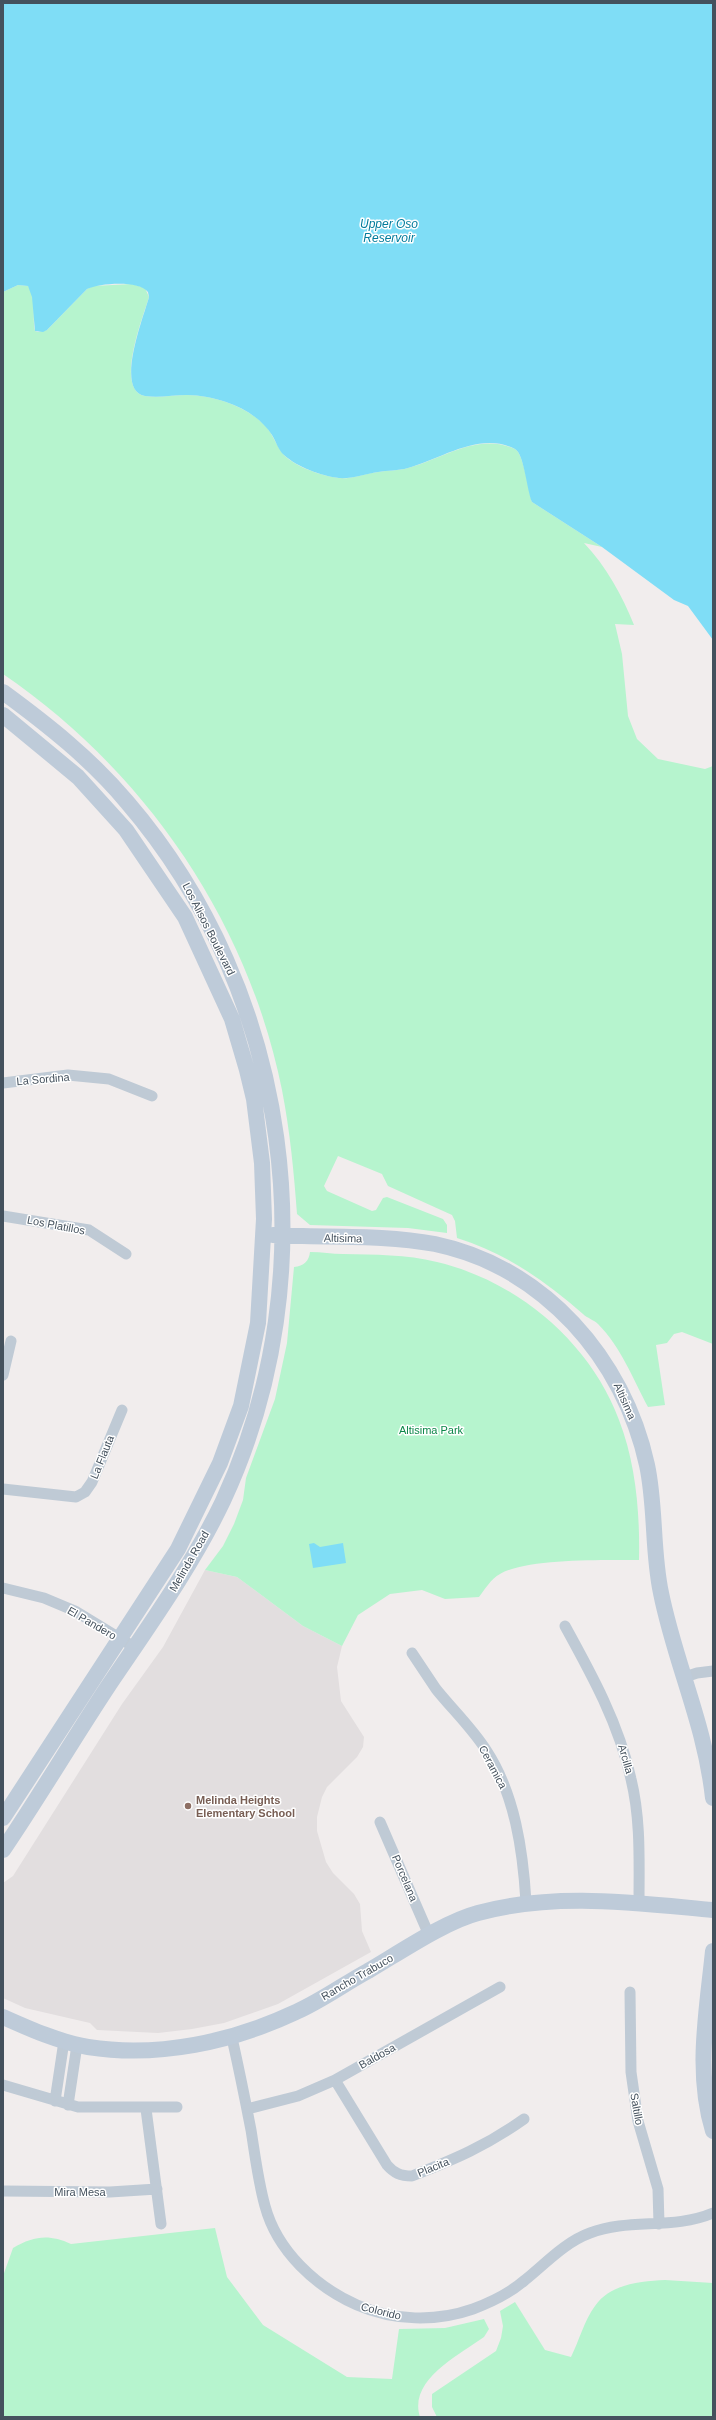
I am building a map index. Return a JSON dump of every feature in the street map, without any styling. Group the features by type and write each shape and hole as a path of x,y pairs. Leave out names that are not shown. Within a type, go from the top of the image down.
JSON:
{"main road":[{"name":"Los Alisos Boulevard","path":"3,692 50,726 98,771 128,802 176,866 202,912 240,993 254,1030 266,1075 281,1168 283,1235"},
{"name":"Los Alisos Boulevard","path":"3,715 37,742 89,790 126,830 185,917 232,1019 247,1070 254,1099 262,1163 264,1234"},
{"name":"Altisima","path":"264,1234 401,1239 436,1245 469,1255 522,1280 560,1310 580,1330 603,1358 624,1395 639,1434 648,1467 660,1591 668,1625 702,1734 713,1798"},
{"name":"Melinda Road","path":"3,1818 178,1549 231,1436 241,1406 258,1323 264,1234"},
{"name":"Melinda Road","path":"3,1850 134,1647 190,1564 223,1500 247,1442 264,1386 272,1350 280,1296 283,1235"},
{"name":"Rancho Trabuco","path":"3,2017 71,2043 120,2049 151,2049 190,2046 232,2038 298,2012 429,1935 476,1913 526,1902 583,1900 639,1903 713,1910"},
{"path":"713,1951 702,2052 704,2084 713,2131"}],"street":[{"name":"La Sordina","path":"3,1083 68,1075 109,1079 152,1096"},
{"name":"Los Platillos","path":"3,1216 89,1230 126,1254"},
{"path":"3,1375 11,1341"},
{"name":"La Flauta","path":"3,1489 51,1496 76,1497 92,1482 122,1410"},
{"name":"El Pandero","path":"3,1588 44,1598 75,1611 134,1647"},
{"name":"Arcilla","path":"565,1626 597,1684 620,1738 632,1780 640,1866 639,1903"},
{"name":"Ceramica","path":"412,1653 435,1687 486,1750 500,1774 511,1804 520,1843 526,1902"},
{"path":"685,1677 697,1673 713,1671"},
{"name":"Porcelana","path":"380,1822 429,1935"},
{"name":"Baldosa","path":"247,2109 298,2096 335,2080 500,1987"},
{"name":"Saltillo","path":"630,1992 631,2072 638,2121 658,2189 659,2224"},
{"name":"Colorido","path":"232,2038 265,2207 277,2234 297,2263 315,2279 338,2296 366,2309 395,2317 422,2318 451,2316 497,2299 523,2282 569,2244 589,2233 612,2227 681,2223 713,2213"},
{"path":"55,2101 71,2043"},
{"path":"68,2105 71,2043"},
{"name":"Placita","path":"335,2080 387,2165 392,2171 403,2176 412,2176 468,2153 494,2140 524,2119"},
{"path":"3,2085 68,2105 146,2109 177,2108"},
{"path":"146,2109 161,2224"},
{"name":"Mira Mesa","path":"3,2191 110,2192 157,2189"}],"shaded area":[{"name":"Melinda Heights Elementary School","path":"205,1570 237,1577 303,1626 342,1646 337,1667 341,1701 364,1737 363,1747 357,1757 327,1787 322,1797 317,1817 317,1831 326,1862 333,1873 354,1894 360,1904 362,1931 371,1952 278,2004 224,2023 192,2029 158,2033 97,2030 90,2023 25,2008 3,1998 3,1883 13,1876 122,1704 163,1647"}],"green space":[{"path":"132,284 145,288 149,297 133,352 131,367 132,381 136,391 150,397 187,395 202,396 226,402 238,407 256,417 270,432 284,455 305,469 333,477 348,478 408,468 474,445 501,445 515,449 521,457 532,502 602,547 584,543 613,581 634,625 615,624 622,654 628,716 637,739 658,759 705,769 713,766 713,1344 682,1332 674,1334 667,1343 656,1345 665,1405 648,1407 620,1353 606,1333 596,1323 554,1290 524,1269 475,1244 457,1238 455,1221 452,1215 388,1186 382,1174 338,1156 324,1186 327,1191 372,1211 376,1210 383,1198 387,1197 443,1219 447,1225 447,1233 408,1228 310,1225 297,1214 295,1183 285,1105 266,1028 244,967 216,910 183,855 145,804 102,756 54,713 3,674 3,292 18,285 28,286 31,291 33,302 35,331 38,332 47,330 87,289 93,286"},
{"name":"Altisima Park","path":"310,1252 402,1256 437,1262 467,1271 495,1284 522,1300 547,1319 570,1341 590,1365 606,1392 619,1420 625,1437 636,1489 639,1524 639,1560 567,1561 528,1565 500,1574 488,1584 479,1597 445,1599 422,1590 390,1594 358,1615 342,1646 303,1626 237,1577 205,1570 223,1546 234,1524 243,1500 246,1478 275,1399 287,1343 294,1267 301,1266 308,1258"},
{"path":"215,2228 227,2277 263,2325 347,2377 392,2379 399,2329 445,2328 484,2319 489,2329 484,2337 450,2360 428,2380 421,2391 418,2404 420,2417 3,2417 3,2276 13,2248 28,2241 42,2238 56,2239 71,2244"},
{"path":"665,2280 713,2283 713,2417 437,2417 432,2407 432,2394 496,2351 501,2338 503,2326 500,2311 515,2302 545,2350 571,2357 588,2318 601,2299 617,2288 627,2285 646,2281"}],"water":[{"name":"Upper Oso Reservoir","path":"3,3 713,3 713,640 688,606 674,600 602,547 532,502 521,457 515,449 501,444 488,443 461,448 404,469 382,471 349,478 339,478 325,475 303,467 289,459 280,451 268,429 258,419 233,404 202,396 187,395 150,397 136,391 132,381 131,367 137,335 149,297 148,292 143,288 128,284 110,284 87,289 47,330 43,332 35,331 32,297 28,286 18,285 3,292"},
{"path":"314,1543 320,1547 343,1543 346,1563 313,1568 309,1544"}],"place":[{"name":"Melinda Heights Elementary School","path":"188,1806"}]}
